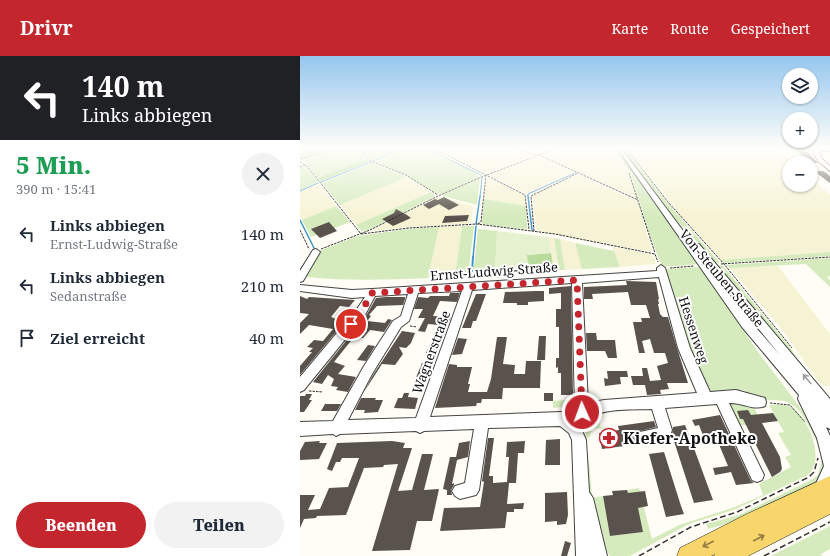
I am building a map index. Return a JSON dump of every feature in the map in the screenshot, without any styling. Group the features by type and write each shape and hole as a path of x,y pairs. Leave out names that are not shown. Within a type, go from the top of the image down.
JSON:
{"main road":[{"path":"688,556 754,521 827,493"},
{"path":"725,556 827,493"}],"street":[{"name":"Von-Steuben-Straße","path":"634,171 708,265 815,389 830,410"},
{"path":"300,279 316,252"},
{"name":"Von-Steuben-Straße","path":"708,265 746,324 830,422"},
{"name":"Ernst-Ludwig-Straße","path":"300,288 352,294 577,280 662,271"},
{"name":"Hessenweg","path":"662,271 684,348 693,371 713,398 757,475"},
{"name":"Ernst-Ludwig-Straße","path":"577,280 582,412"},
{"name":"Wagnerstraße","path":"420,426 468,287"},
{"name":"Ernst-Ludwig-Straße","path":"336,429 357,388 398,324 405,318 414,291"},
{"path":"304,388 361,312 372,293"},
{"name":"Von-Steuben-Straße","path":"789,376 808,405 826,444 830,462"},
{"path":"570,424 582,412 592,408 604,406 736,396 760,402"},
{"path":"645,437 662,434 665,430 656,402"},
{"path":"300,429 420,426 561,419 570,424 576,433 578,440 582,486 582,516 585,556"},
{"path":"470,491 482,423"},
{"path":"827,493 830,470"},
{"path":"582,486 598,556"}],"path":[{"path":"311,171 361,234"},
{"path":"397,171 406,175 438,196"},
{"path":"479,171 525,195 529,231"},
{"path":"300,230 310,252 316,252 361,234 438,196 495,171"},
{"path":"574,171 638,200"},
{"path":"628,171 655,254 662,271 708,265 830,257"},
{"path":"645,171 677,212 724,264 792,348"},
{"path":"534,231 532,195 578,173"},
{"path":"477,224 481,222 486,175"},
{"path":"361,234 409,228 477,224 555,234 655,254"},
{"path":"304,388 323,392"},
{"path":"760,402 790,405 808,426"},
{"path":"638,556 691,527 737,512 809,477 816,467 818,454"},
{"path":"764,556 830,522"}],"shaded area":[{"path":"499,171 574,172 526,194 490,175"},
{"path":"577,171 627,171 637,198"},
{"path":"646,171 782,171 782,192 818,192 818,184 830,195 830,252 721,260 675,208"},
{"path":"576,175 638,202 652,252 539,231 536,229 533,195"},
{"path":"407,177 431,192 356,225 340,205"},
{"path":"492,178 523,195 525,197 526,206 484,199 486,180"},
{"path":"319,184 336,206 302,220 300,216 300,192"},
{"path":"441,197 472,206 471,223 371,231 435,198"},
{"path":"462,226 455,276 428,278 439,227"},
{"path":"548,237 554,238 559,270 554,270"},
{"path":"560,239 575,243 582,269 565,270"},
{"path":"612,247 650,254 654,257 656,264 620,267"},
{"path":"778,266 830,334 830,386 823,386 816,378 784,332 730,268"}],"green space":[{"path":"300,171 310,171 318,182 300,190"},
{"path":"313,171 335,171 318,178"},
{"path":"335,171 345,171 321,181 318,178"},
{"path":"351,171 393,171 407,177 340,205 322,183"},
{"path":"398,171 473,171 479,177 441,194 437,194"},
{"path":"629,171 634,171 699,264 662,267 649,233"},
{"path":"638,171 643,171 667,202 720,263 713,263 662,203"},
{"path":"480,178 477,205 443,196 444,194"},
{"path":"431,192 435,195 434,197 368,230 362,231 356,225"},
{"path":"484,199 526,206 527,228 524,229 482,224"},
{"path":"336,206 350,222 311,237 302,220"},
{"path":"462,226 474,226 468,275 455,276"},
{"path":"439,227 428,278 366,280 305,277 319,251 358,236 409,229"},
{"path":"478,229 497,231 495,274 473,275"},
{"path":"497,231 548,237 551,253 527,255 528,272 495,274"},
{"path":"554,238 560,239 565,270 559,270"},
{"path":"575,243 614,251 620,267 582,269"},
{"path":"830,252 830,256 724,263 721,260"},
{"path":"551,253 554,270 528,272 527,255"},
{"path":"830,258 830,276 827,277 830,280 830,287 806,264 730,268 726,265"},
{"path":"721,265 790,347 813,383 716,266"},
{"path":"701,267 758,352 815,427 821,447 801,413 791,404 780,400 762,400 750,395 744,390 710,394 695,370 663,269"},
{"path":"579,399 579,405 553,408 553,401"},
{"path":"724,401 752,404 762,423 737,426"},
{"path":"769,405 783,405 791,407 803,419 809,428 813,438 815,459 813,468 808,475 736,509 689,524 630,556 610,556 605,549 590,498 586,460 589,460 592,498 603,496 610,536 643,532 627,490 639,488 652,539 679,525 735,507 763,495 759,484 791,467 785,457 791,455 778,433 784,432"},
{"path":"598,413 600,427 605,428 592,429 589,438 586,438 585,427"},
{"path":"823,457 825,470 816,484 737,521 708,529 706,524 739,515 811,480 818,475"},
{"path":"830,526 830,549 821,554 822,556 771,556"}],"building":[{"path":"818,171 823,171 830,176 830,183 818,174"},
{"path":"444,197 459,205 449,210 439,204 429,209 423,205 435,199 438,200"},
{"path":"396,209 411,218 393,226 382,219 394,213"},
{"path":"469,215 467,221 442,223 445,216"},
{"path":"329,222 337,231 320,238 311,229"},
{"path":"626,281 656,282 660,314 663,317 668,317 688,383 667,383 669,389 660,390 661,394 647,395 645,385 633,385 631,376 643,376 642,368 647,368 650,381 661,380 657,366 668,363 665,353 654,353 650,339 642,341 645,353 639,353 633,322 642,322 641,318 650,318 646,305 631,305 628,292 592,294 593,299 584,299 584,287 627,285"},
{"path":"571,286 573,395 561,395 561,373 558,373 558,367 556,368 556,358 559,358 559,327 556,327 556,309 561,309 561,293 549,294 549,288"},
{"path":"544,291 544,301 528,302 528,305 503,303 505,292"},
{"path":"450,293 460,293 457,302 440,301 433,316 451,317 447,328 436,353 426,353 439,325 428,324 425,332 418,331 425,318 418,318 423,309 414,309 418,297 428,298 430,296 449,296"},
{"path":"476,294 486,294 476,321 473,321 471,328 462,328"},
{"path":"300,296 307,299 309,297 355,300 349,307 340,306 331,317 346,320 300,375 300,366 312,352 309,352 313,348 307,347 314,340 323,341 333,329 309,325 300,334 300,323 309,314 300,313"},
{"path":"405,297 405,299 403,305 377,306 369,315 371,316 367,321 385,323 388,319 392,320 384,332 370,330 363,338 354,337 334,362 345,366 338,374 356,377 348,392 336,390 338,387 331,386 334,379 328,375 322,384 313,382 366,316 376,298"},
{"path":"402,331 415,333 411,343 406,348 399,347 403,354 395,365 382,364 364,392 373,375"},
{"path":"586,333 596,333 597,340 615,340 617,358 608,358 605,351 587,351"},
{"path":"539,336 546,336 545,360 537,360"},
{"path":"497,337 507,337 503,364 515,365 514,374 525,374 526,361 541,361 540,388 503,388 502,399 482,399 481,403 477,403 476,406 435,408 449,364 457,365 457,367 472,367 468,384 470,384 468,392 487,392 491,379"},
{"path":"458,338 467,339 462,354 452,355"},
{"path":"368,345 375,346 366,361 357,360"},
{"path":"422,363 431,363 425,380 415,380"},
{"path":"607,371 627,371 628,377 620,377 621,384 605,386 604,378 608,379"},
{"path":"404,393 409,393 408,397 418,398 415,409 394,408 398,398 402,398"},
{"path":"544,393 553,393 553,401 544,401"},
{"path":"306,394 312,394 309,400 312,400 304,412 300,412 300,396 305,396"},
{"path":"361,398 376,398 375,400 383,400 378,412 364,413 365,410 355,410"},
{"path":"325,404 341,404 337,411 321,411"},
{"path":"748,410 751,415 773,413 778,421 762,423 780,457 782,469 772,477 743,419 740,419 737,411"},
{"path":"720,415 751,481 754,483 736,485 731,472 715,475 713,468 728,466 715,435 704,438 699,425 695,426 692,420"},
{"path":"654,421 656,427 636,432 639,444 602,449 599,433 619,430 618,426"},
{"path":"685,425 713,500 694,503 672,435 673,427"},
{"path":"488,438 494,438 489,476 493,476 493,483 507,482 509,457 506,457 507,442 525,441 524,453 518,453 516,483 509,483 507,504 524,503 523,509 514,509 514,512 507,512 505,528 440,531 444,508 480,507"},
{"path":"560,439 560,465 545,465 546,440"},
{"path":"320,441 319,443 327,443 319,459 300,460 300,451 305,442"},
{"path":"392,441 405,443 403,448 412,448 398,491 412,490 422,454 433,454 424,490 439,489 432,521 417,521 410,550 372,551 398,464 384,465 383,467 364,468 346,515 317,516 316,518 304,519 300,528 300,495 315,495 308,510 320,509 329,488 348,487 359,458 342,458 340,462 336,462 332,471 327,469 337,443"},
{"path":"470,441 468,457 457,460 452,484 454,483 454,485 451,490 452,495 447,495 447,490 443,489 450,457 456,457 459,443"},
{"path":"664,452 684,514 666,517 649,454"},
{"path":"627,490 628,493 645,491 648,506 638,508 643,532 610,536 603,496 613,495 612,491"},
{"path":"567,492 568,515 566,524 557,525 557,521 545,522 545,493"},
{"path":"565,541 571,543 567,556 561,556"}],"waterway":[{"path":"321,182 348,171"},
{"path":"474,171 481,175"},
{"path":"528,196 528,194 575,173"},
{"path":"480,197 482,178"},
{"path":"300,191 318,183"},
{"path":"476,224 480,196"},
{"path":"528,196 532,230"},
{"path":"300,220 314,248"},
{"path":"473,258 476,226"},
{"path":"472,271 473,257"}],"place":[{"name":"Kiefer-Apotheke","path":"609,438"}],"route":[{"path":"351,324 361,312 372,293 577,280 582,412"}]}
